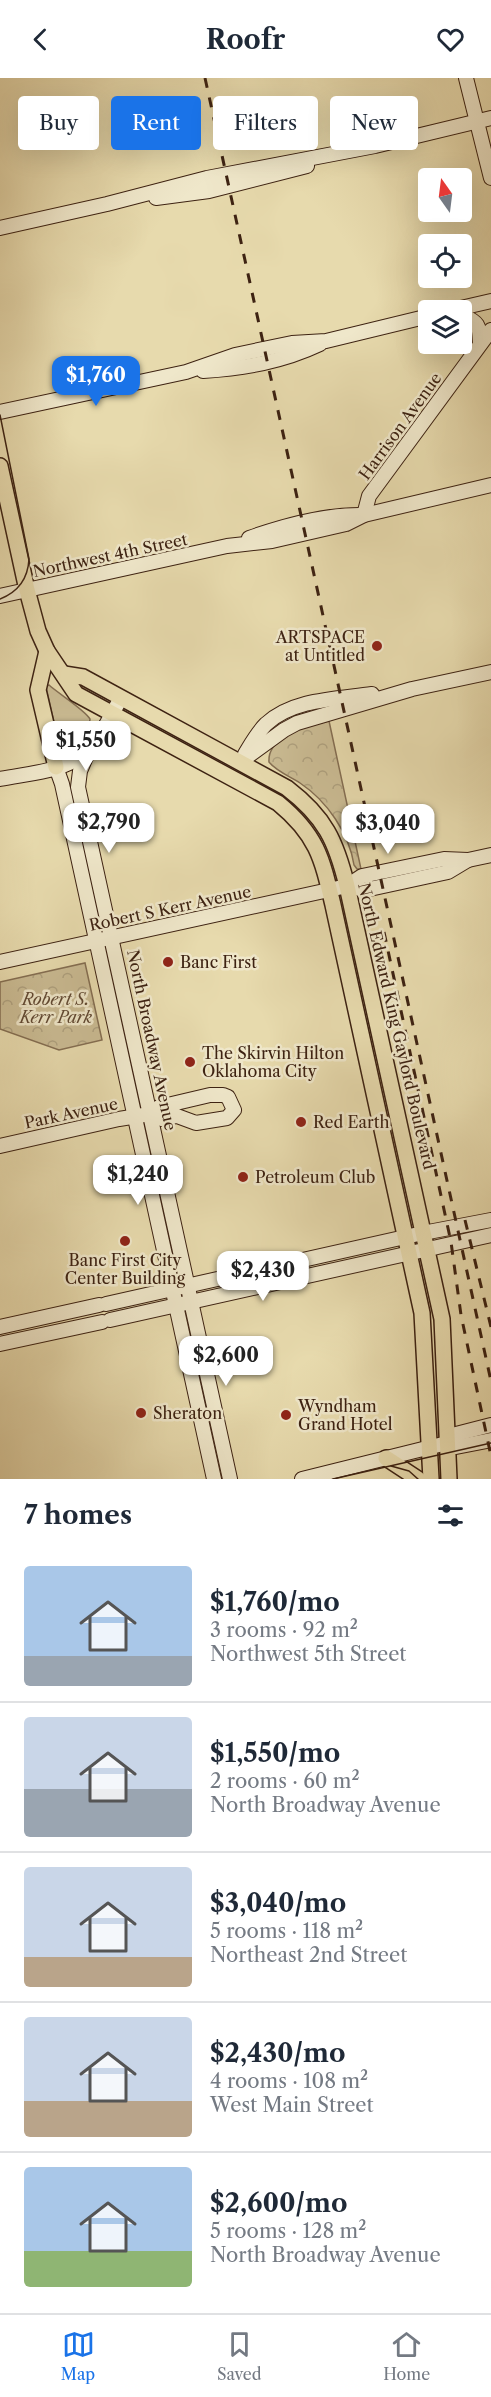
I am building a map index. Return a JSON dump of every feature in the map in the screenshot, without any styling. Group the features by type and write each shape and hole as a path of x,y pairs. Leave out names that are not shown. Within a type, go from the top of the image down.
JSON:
{"main road":[{"path":"0,466 32,613 47,651 76,694 278,803 303,826 314,840 320,854 361,1030 424,1329 431,1479"},
{"path":"47,651 38,690 56,767"},
{"path":"64,674 83,677 116,696"},
{"name":"North Edward King Gaylord Boulevard","path":"116,696 287,788 311,807 329,831 337,848 381,1036 444,1331 448,1479"},
{"path":"361,1030 373,1031 381,1036"},
{"path":"386,1458 418,1479"}],"street":[{"path":"466,78 491,178"},
{"path":"0,228 208,184 264,178 375,146 491,118"},
{"path":"472,305 491,301"},
{"path":"0,412 186,372 235,355 292,343 326,341 418,319"},
{"path":"472,320 478,325 480,344"},
{"name":"Harrison Avenue","path":"364,515 369,496 491,330"},
{"path":"186,372 238,368 294,356 326,341"},
{"name":"Northwest 4th Street","path":"0,596 227,546 272,541 346,524 364,515 491,485"},
{"path":"231,776 240,762 284,730 326,707 491,672"},
{"path":"0,780 65,766 88,750 116,696"},
{"path":"56,767 62,758 78,749 108,711"},
{"name":"North Broadway Avenue","path":"88,750 78,779 78,787 230,1479"},
{"name":"North Broadway Avenue","path":"56,767 62,784 214,1479"},
{"name":"Robert S Kerr Avenue","path":"0,962 347,886 365,891 448,872 468,860 491,855"},
{"name":"Park Avenue","path":"0,1146 150,1114 159,1107 223,1095 228,1097 234,1110 227,1118 202,1124 177,1116 162,1119 150,1114"},
{"path":"0,1327 491,1220"},
{"path":"0,1344 491,1235"},
{"path":"292,1262 296,1279"},
{"path":"24,1322 28,1338"},
{"path":"302,1479 447,1443 456,1434 491,1425"},
{"path":"447,1443 456,1447 491,1440"}],"green space":[{"path":"49,685 90,719 81,739 63,753 61,753 46,687"},
{"path":"329,721 361,869 357,869 354,865 342,830 328,808 310,790 269,762 270,753 282,739 311,725"},
{"name":"Robert S. Kerr Park","path":"85,963 102,1040 59,1050 0,1029 0,982"}],"tram line":[{"path":"0,415 29,559 27,572 21,584 0,599"},
{"path":"333,1479 491,1443"},
{"path":"391,1466 409,1471 418,1479"}],"railway":[{"path":"205,78 491,1381"},
{"path":"384,932 451,1242 461,1315 491,1456"},
{"path":"465,1220 491,1327"}],"place":[{"name":"ARTSPACE at Untitled","path":"377,646"},
{"name":"Banc First","path":"168,962"},
{"name":"The Skirvin Hilton Oklahoma City","path":"190,1062"},
{"name":"Red Earth","path":"301,1122"},
{"name":"Petroleum Club","path":"243,1177"},
{"name":"Banc First City Center Building","path":"125,1241"},
{"name":"Sheraton","path":"141,1413"},
{"name":"Wyndham Grand Hotel","path":"286,1415"}]}
